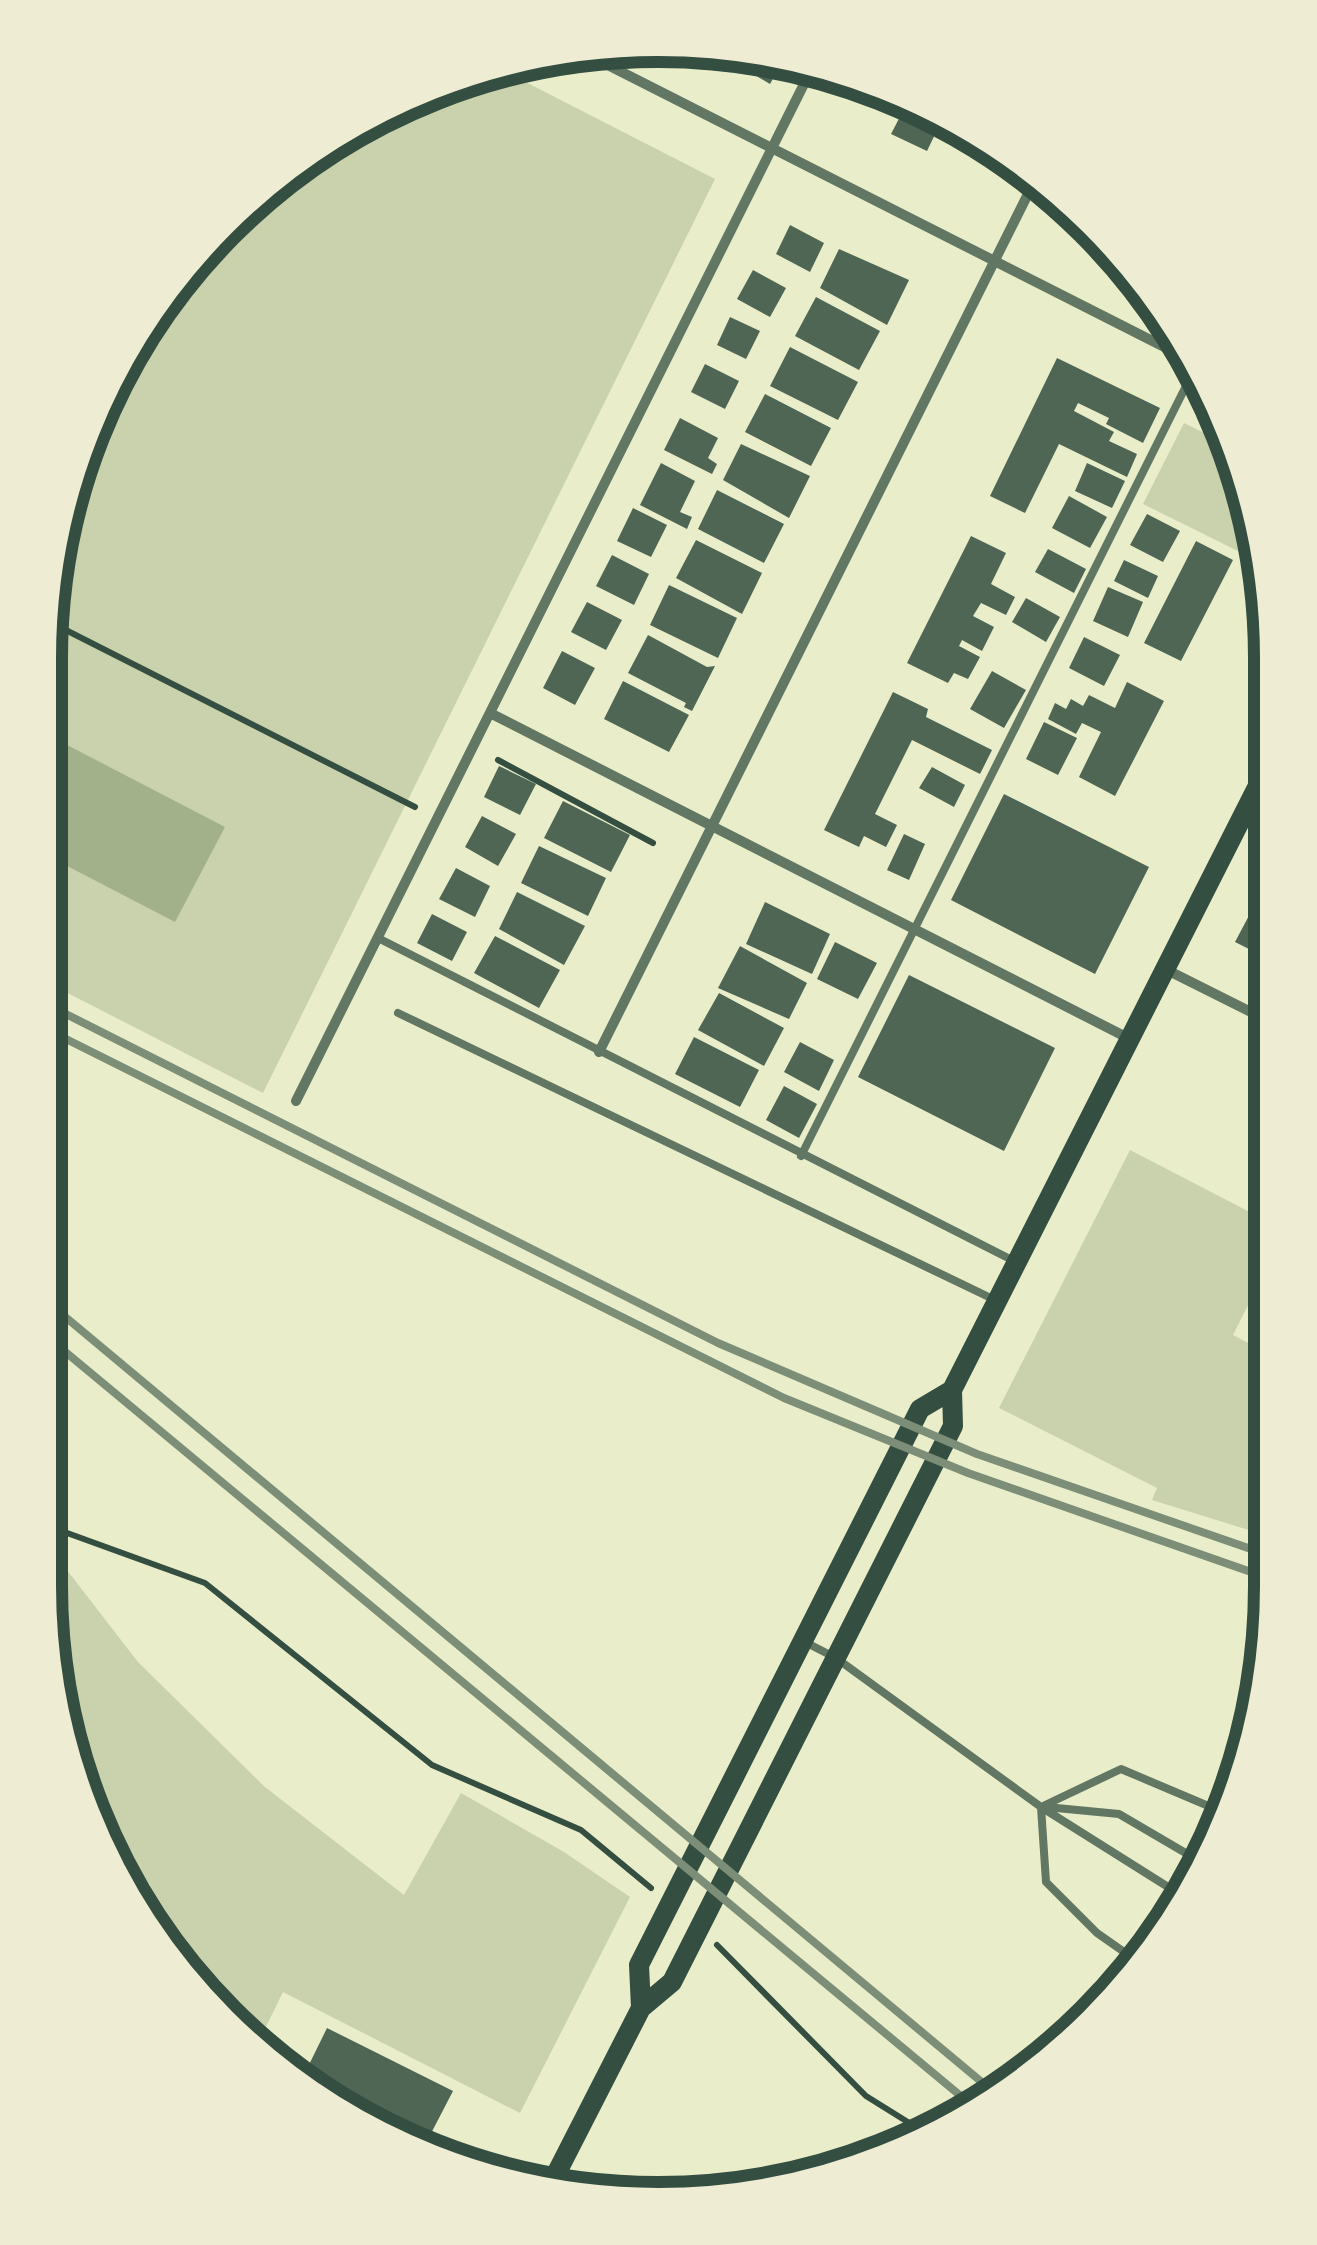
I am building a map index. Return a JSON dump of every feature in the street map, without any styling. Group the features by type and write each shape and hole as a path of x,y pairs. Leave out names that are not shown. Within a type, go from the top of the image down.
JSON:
{"main road":[{"path":"557,2173 641,2008 672,1982 836,1658 953,1426 952,1390 1254,794"},
{"path":"641,2008 639,1965 920,1409 952,1390"}],"street":[{"path":"608,65 1169,351"},
{"path":"296,1101 805,81"},
{"path":"599,1052 1029,192"},
{"path":"490,713 1130,1039"},
{"path":"1165,969 1254,1014"}],"lane":[{"path":"801,1156 1186,382"},
{"path":"378,938 801,1156 1017,1262"},
{"path":"398,1013 997,1301"},
{"path":"803,1641 836,1658 1041,1807 1172,1890"},
{"path":"1041,1807 1121,1769 1212,1807"},
{"path":"1041,1807 1119,1814 1190,1856"},
{"path":"1041,1807 1046,1882 1098,1932 1127,1954"}],"path":[{"path":"64,629 416,806"},
{"path":"498,760 653,843"},
{"path":"62,1531 205,1583 432,1765 581,1830 640,1878"},
{"path":"728,1954 866,2096 913,2125"}],"shaded area":[{"path":"520,79 715,179 263,1093 62,990 62,658 68,581 83,504 108,430 142,360 186,296 237,237 296,186 361,142 430,108"},
{"path":"1184,423 1211,436 1234,504 1245,555 1143,504"},
{"path":"62,742 225,827 175,922 62,863"},
{"path":"1130,1150 1254,1214 1254,1294 1233,1335 1254,1346 1254,1532 1152,1500 1157,1488 999,1408"},
{"path":"62,1566 138,1662 265,1787 404,1895 461,1793 564,1852 630,1897 520,2113 283,1992 263,2032 210,1979 142,1884 94,1778 68,1664"}],"building":[{"path":"745,69 776,74 770,84"},
{"path":"901,114 936,132 927,151 891,134"},
{"path":"790,225 824,243 810,272 776,254"},
{"path":"839,249 909,280 887,325 820,288"},
{"path":"753,270 786,288 770,317 737,299"},
{"path":"816,297 880,331 859,370 795,336"},
{"path":"730,317 760,331 746,359 717,345"},
{"path":"790,347 858,382 838,420 770,386"},
{"path":"1057,358 1160,408 1143,443 1106,424 1109,418 1078,403 1074,411 1114,432 1109,441 1137,454 1127,477 1059,444 1025,513 990,496"},
{"path":"705,364 739,381 725,409 691,392"},
{"path":"765,394 831,428 811,466 745,432"},
{"path":"680,418 718,438 708,458 717,464 712,474 664,450"},
{"path":"741,444 810,476 789,518 723,480"},
{"path":"661,463 695,481 680,512 692,517 687,529 640,505"},
{"path":"1087,463 1125,481 1112,508 1075,491"},
{"path":"717,490 784,524 764,563 698,529"},
{"path":"1069,496 1107,517 1090,548 1052,528"},
{"path":"633,508 667,525 651,557 617,541"},
{"path":"1147,514 1180,531 1163,562 1130,545"},
{"path":"971,536 1006,553 991,584 1015,597 1006,615 981,603 973,616 994,627 982,651 962,640 959,646 980,657 968,679 954,673 948,683 907,663"},
{"path":"696,540 762,573 742,614 676,578"},
{"path":"1196,541 1233,560 1181,661 1144,643"},
{"path":"1048,549 1086,569 1074,593 1035,572"},
{"path":"612,555 649,574 634,605 596,586"},
{"path":"1124,560 1158,576 1148,598 1114,581"},
{"path":"669,585 737,618 718,658 650,625"},
{"path":"1108,587 1143,602 1128,637 1093,621"},
{"path":"1026,598 1060,617 1046,642 1012,622"},
{"path":"587,602 622,620 606,650 571,632"},
{"path":"648,635 707,667 715,666 692,711 684,707 686,703 628,673"},
{"path":"1084,637 1120,655 1104,686 1069,668"},
{"path":"562,651 595,668 575,705 543,688"},
{"path":"992,671 1026,690 1004,728 970,709"},
{"path":"623,681 689,715 669,752 604,719"},
{"path":"1127,682 1164,701 1115,796 1079,777 1101,732 1082,723 1076,734 1048,719 1055,703 1066,709 1071,699 1083,706 1089,695 1115,708"},
{"path":"893,692 928,709 926,717 992,750 980,774 912,740 875,814 897,825 886,847 864,836 859,847 824,830"},
{"path":"1044,722 1077,738 1058,775 1026,759"},
{"path":"499,766 536,784 520,815 484,797"},
{"path":"932,767 965,785 954,807 919,788"},
{"path":"1004,794 1149,867 1095,974 951,900"},
{"path":"563,801 630,835 611,872 544,838"},
{"path":"482,816 516,834 498,866 465,847"},
{"path":"904,834 925,844 909,880 887,870"},
{"path":"539,846 606,878 588,916 521,883"},
{"path":"456,868 490,886 475,917 439,899"},
{"path":"517,892 585,926 564,965 499,929"},
{"path":"765,902 830,934 812,974 746,944"},
{"path":"1254,906 1254,952 1235,942"},
{"path":"432,914 467,932 452,961 417,943"},
{"path":"495,936 560,970 539,1008 474,973"},
{"path":"835,942 877,963 858,999 817,979"},
{"path":"740,946 807,983 789,1019 718,988"},
{"path":"909,975 1055,1048 1004,1151 858,1077"},
{"path":"719,993 784,1028 764,1066 698,1030"},
{"path":"694,1037 759,1070 740,1107 675,1074"},
{"path":"800,1042 834,1060 819,1091 784,1072"},
{"path":"784,1086 817,1104 799,1138 766,1120"},
{"path":"327,2028 453,2091 429,2137 360,2103 308,2068"}],"railway":[{"path":"62,1012 718,1343 977,1454 1254,1550"},
{"path":"62,1037 784,1398 968,1473 1254,1573"},
{"path":"62,1314 985,2085"},
{"path":"62,1349 964,2098"}]}
